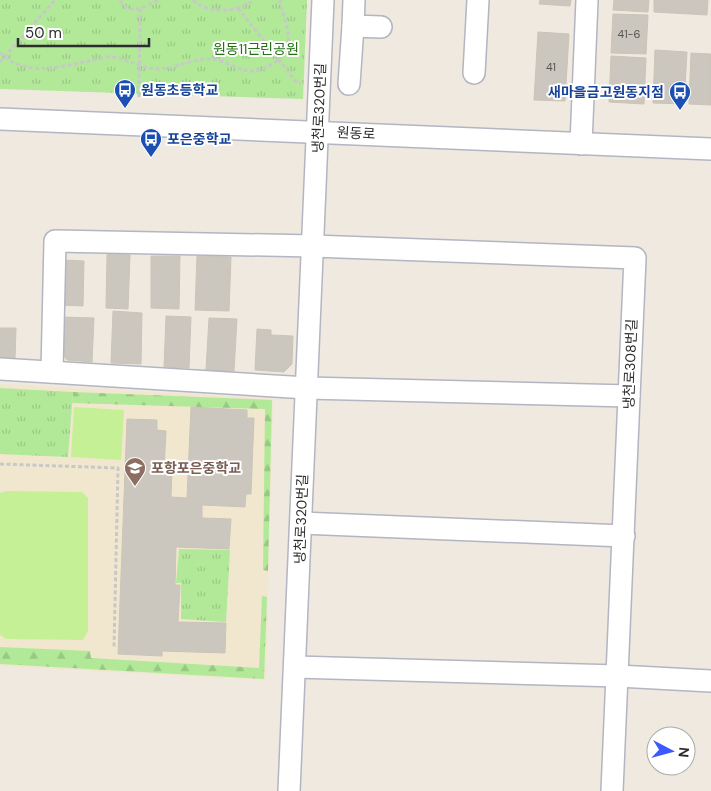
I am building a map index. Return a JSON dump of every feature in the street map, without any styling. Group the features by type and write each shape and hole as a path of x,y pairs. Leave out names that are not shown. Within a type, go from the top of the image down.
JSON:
{"street":[{"name":"냉천로320번길","path":"290,791 324,0"},
{"path":"349,84 354,0"},
{"path":"474,73 478,0"},
{"path":"581,144 587,0"},
{"path":"353,26 381,27"},
{"name":"원동로","path":"0,119 711,149"},
{"path":"52,372 55,241 313,246"},
{"name":"냉천로308번길","path":"313,246 634,258 612,791"},
{"path":"0,369 307,388 629,396"},
{"path":"301,524 624,536"},
{"path":"295,667 618,676 711,681"}],"path":[{"path":"0,62 55,0"},
{"path":"120,0 124,6 131,10 140,9 158,0"},
{"path":"193,0 197,4 212,8 238,8 253,0"},
{"path":"0,53 4,57 28,68 45,70 112,57 139,66 165,69 214,60 251,72 261,70 278,60 287,47 288,35 280,0"},
{"path":"238,8 297,82 306,84"},
{"path":"139,96 140,9"},
{"path":"0,464 118,468 114,648"}],"shaded area":[{"name":"포항포은중학교","path":"0,384 273,399 266,680 0,666"}],"green space":[{"name":"원동11근린공원","path":"0,0 307,0 303,99 0,89"},
{"path":"0,388 73,392 68,457 0,454"},
{"path":"73,392 272,400 268,571 263,570 265,409 72,403"},
{"path":"74,407 124,410 121,460 71,457"},
{"path":"6,491 82,492 88,498 88,631 83,640 6,639 0,635 0,493"},
{"path":"179,549 230,550 226,622 181,619 181,583 176,583"},
{"path":"262,596 267,597 264,679 0,664 0,647 90,651 91,658 259,668"}],"building":[{"path":"540,0 571,0 570,6 539,4"},
{"path":"614,0 649,0 648,12 613,10"},
{"path":"654,0 708,0 707,15 654,12"},
{"path":"613,14 648,15 646,54 611,53"},
{"path":"538,32 569,34 565,101 534,100"},
{"path":"655,50 687,52 684,104 653,103"},
{"path":"691,53 711,54 711,105 689,104"},
{"path":"611,56 646,58 644,104 609,102"},
{"path":"107,254 130,255 128,309 106,308"},
{"path":"151,256 180,256 179,309 151,308"},
{"path":"197,256 231,257 229,311 195,310"},
{"path":"62,260 84,261 83,306 61,305"},
{"path":"113,311 142,313 141,364 111,363"},
{"path":"166,316 191,317 189,368 164,367"},
{"path":"62,317 94,318 92,362 67,360 60,351"},
{"path":"209,318 237,319 234,371 206,370"},
{"path":"0,328 16,328 15,359 0,359"},
{"path":"257,329 271,330 271,335 293,336 292,364 284,372 255,370"},
{"path":"191,407 247,410 247,418 254,418 251,494 246,494 245,507 202,505 202,518 231,519 229,549 176,547 175,585 180,585 178,622 226,623 225,653 162,651 162,656 118,654 127,419 157,420 157,430 166,431 164,470 172,471 171,497 187,498"}],"place":[{"name":"원동초등학교","path":"125,109"},
{"name":"새마을금고원동지점","path":"680,111"},
{"name":"포은중학교","path":"151,158"},
{"name":"포항포은중학교","path":"135,487"}]}
